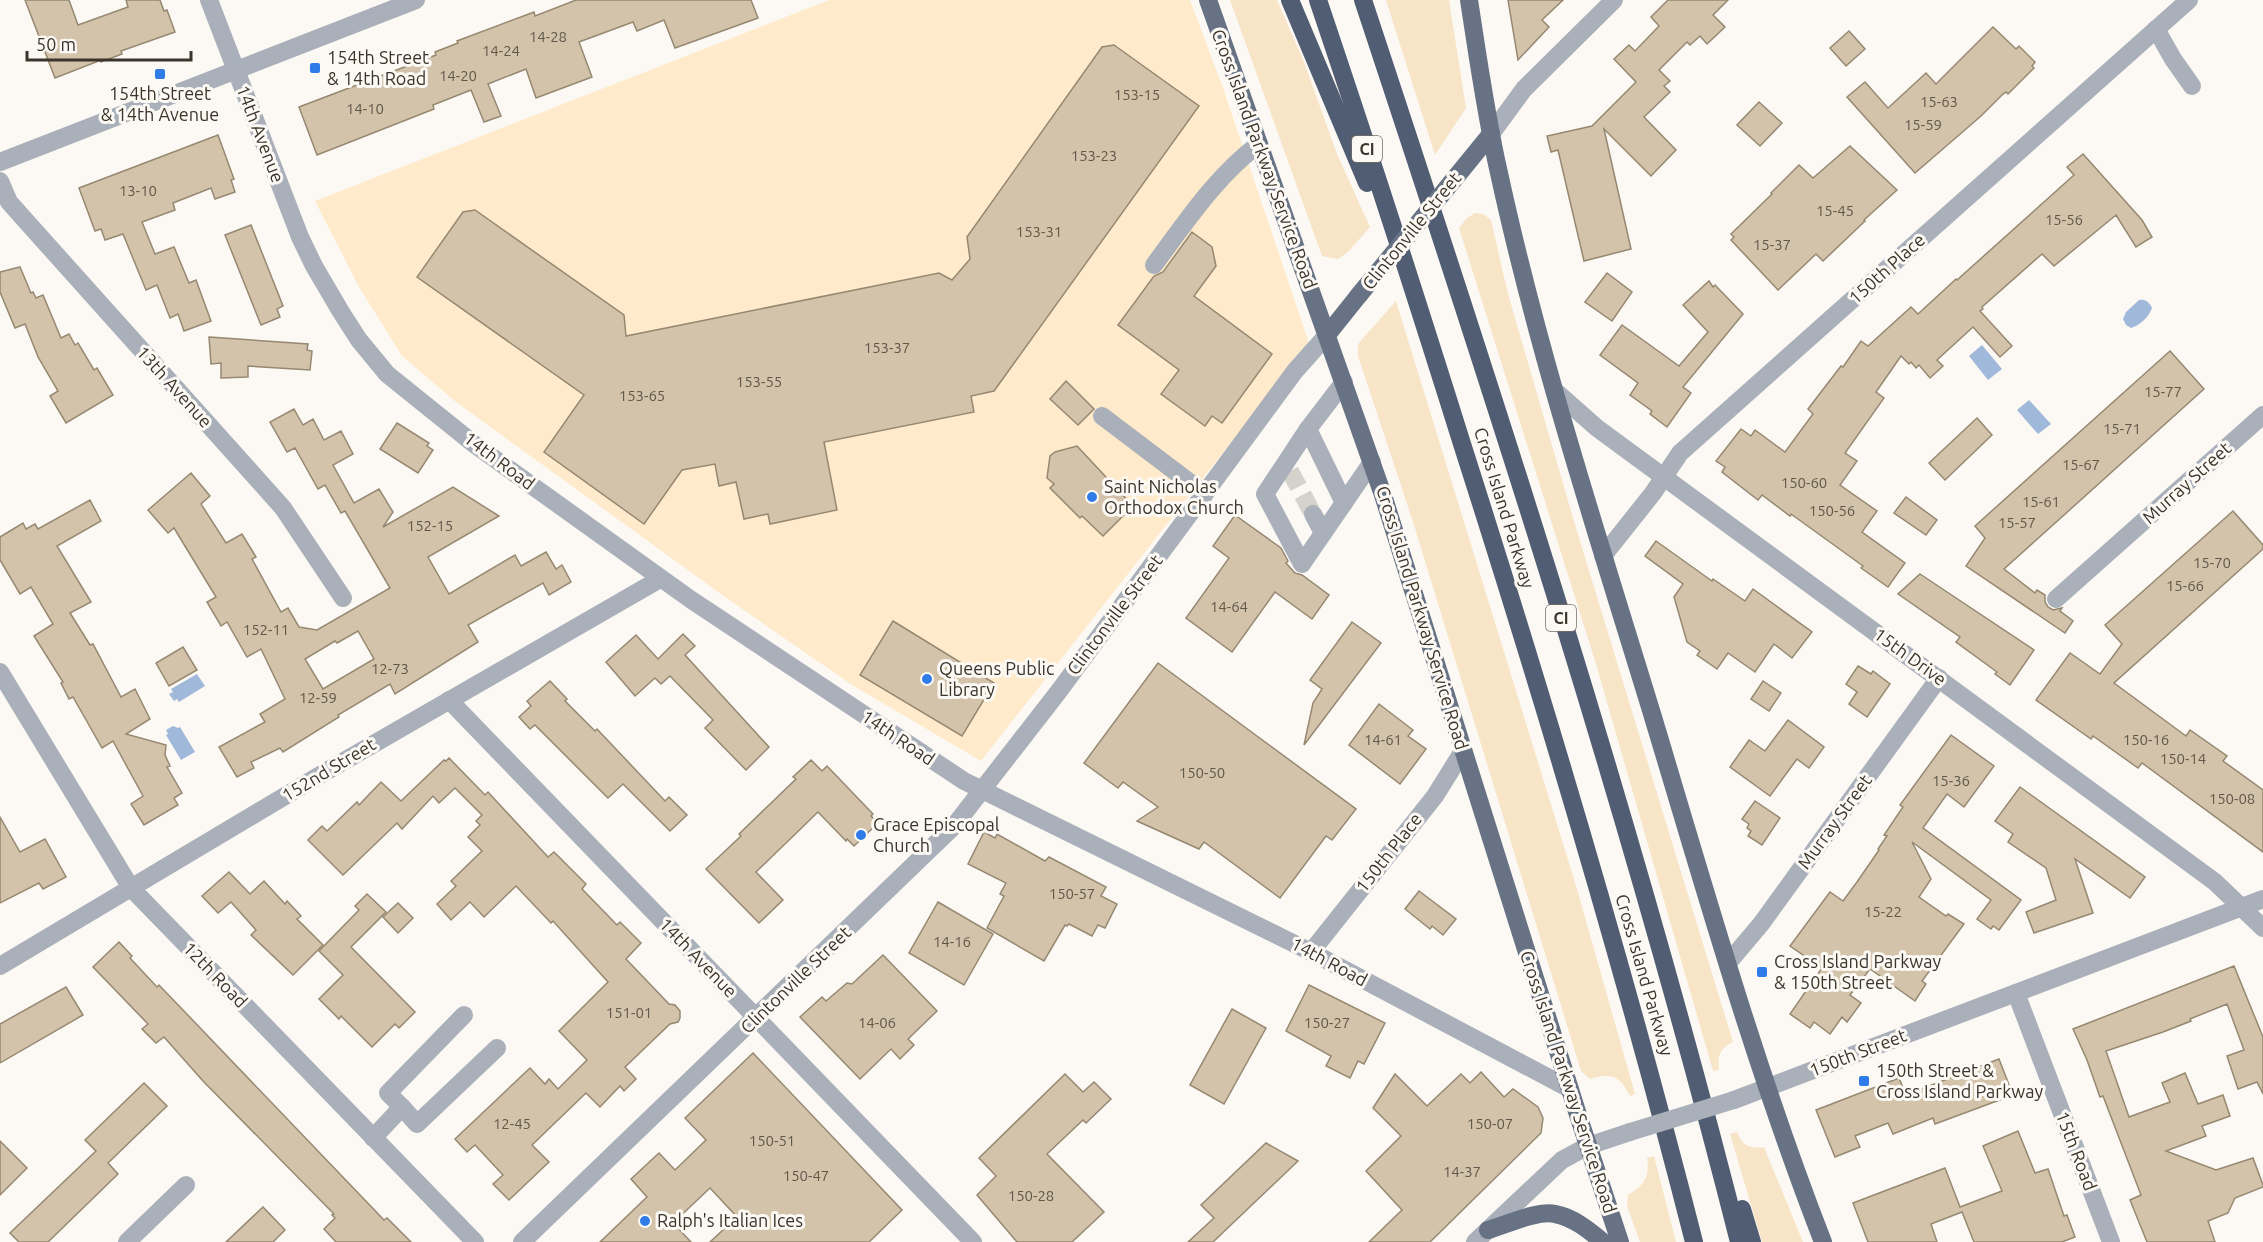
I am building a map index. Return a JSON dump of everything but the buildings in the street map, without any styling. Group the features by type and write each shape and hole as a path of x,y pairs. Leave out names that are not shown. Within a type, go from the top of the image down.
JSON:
{"highway":[{"path":"1290,0 1416,298"},
{"name":"Cross Island Parkway","path":"1318,0 1416,298 1578,819 1618,956 1694,1242"},
{"name":"Cross Island Parkway","path":"1363,0 1530,515 1638,870 1739,1242"},
{"path":"1680,1021 1752,1242"}],"main road":[{"name":"Cross Island Parkway Service Road","path":"1208,0 1372,462 1569,1089 1620,1242"},
{"path":"1468,0 1491,134 1515,245 1554,390 1767,1088 1823,1242"},
{"name":"Clintonville Street","path":"1327,335 1491,134"},
{"path":"1481,1236 1540,1214 1555,1213 1580,1224 1603,1242"}],"street":[{"name":"14th Avenue","path":"209,0 300,237 314,266"},
{"path":"0,162 417,0"},
{"name":"Clintonville Street","path":"1491,134 1524,90 1614,0"},
{"name":"150th Place","path":"1604,556 1680,453 2189,0"},
{"path":"2156,29 2192,86"},
{"path":"1154,265 1227,171 1259,144"},
{"name":"13th Avenue","path":"0,181 9,202 283,508 343,597"},
{"name":"14th Road","path":"314,266 359,340 387,374 474,444 660,579 964,781 1311,952 1569,1089"},
{"name":"Clintonville Street","path":"522,1242 954,826 984,790 1295,371 1327,335"},
{"path":"1344,382 1308,429 1288,467 1265,494 1302,564 1372,462"},
{"name":"15th Drive","path":"1554,390 1598,428 2215,882 2263,928"},
{"name":"Murray Street","path":"2056,599 2263,415"},
{"path":"1102,416 1205,494"},
{"path":"1308,429 1344,502"},
{"path":"1313,514 1323,533"},
{"name":"152nd Street","path":"0,966 449,700 660,579"},
{"name":"12th Road","path":"0,672 131,888 475,1242"},
{"name":"Murray Street","path":"1728,963 1761,924 1939,678"},
{"name":"14th Avenue","path":"449,700 973,1242"},
{"name":"150th Place","path":"1311,952 1435,796 1463,751"},
{"name":"150th Street","path":"1481,1236 1562,1160 1588,1146 1767,1088 2263,899"},
{"name":"15th Road","path":"2016,993 2111,1242"},
{"path":"464,1015 387,1093 417,1124 497,1048"},
{"path":"374,1138 402,1107"},
{"path":"127,1242 186,1185"}],"shaded area":[{"path":"829,0 1190,0 1223,88 1309,343 981,761 852,685 725,597 456,402 402,356 359,287 315,201"},
{"path":"1230,0 1277,0 1304,62 1337,154 1370,227 1348,252 1338,259 1322,256"},
{"path":"1386,0 1449,0 1466,108 1435,155"},
{"path":"1475,213 1483,214 1491,220 1508,294 1576,528 1733,1042 1720,1053 1719,1070 1713,1071 1596,664 1459,228 1467,218"},
{"path":"1396,301 1577,889 1635,1094 1630,1096 1614,1077 1604,1076 1590,1079 1581,1071 1413,522 1358,356 1358,344"},
{"path":"1737,1132 1747,1146 1764,1147 1803,1242 1762,1242 1730,1134"},
{"path":"1654,1156 1676,1242 1640,1242 1627,1206 1628,1195 1642,1184 1647,1176 1647,1158"}],"water":[{"path":"2139,300 2147,301 2152,308 2144,320 2131,328 2123,319 2126,312"},
{"path":"1982,345 2002,369 1988,380 1969,356"},
{"path":"2029,400 2051,424 2038,434 2017,410"},
{"path":"197,674 205,686 179,702 177,699 174,701 169,694 173,692 171,689"},
{"path":"173,726 180,727 195,752 181,760 166,735 168,734 166,730"}],"tunnel":[{"path":"1290,471 1313,514"}],"place":[{"name":"154th Street & 14th Road","path":"315,68"},
{"name":"154th Street & 14th Avenue","path":"160,74"},
{"name":"Saint Nicholas Orthodox Church","path":"1092,497"},
{"name":"Queens Public Library","path":"927,679"},
{"name":"Grace Episcopal Church","path":"861,835"},
{"name":"Cross Island Parkway & 150th Street","path":"1762,972"},
{"name":"150th Street & Cross Island Parkway","path":"1864,1081"},
{"name":"Ralph's Italian Ices","path":"645,1221"}]}
